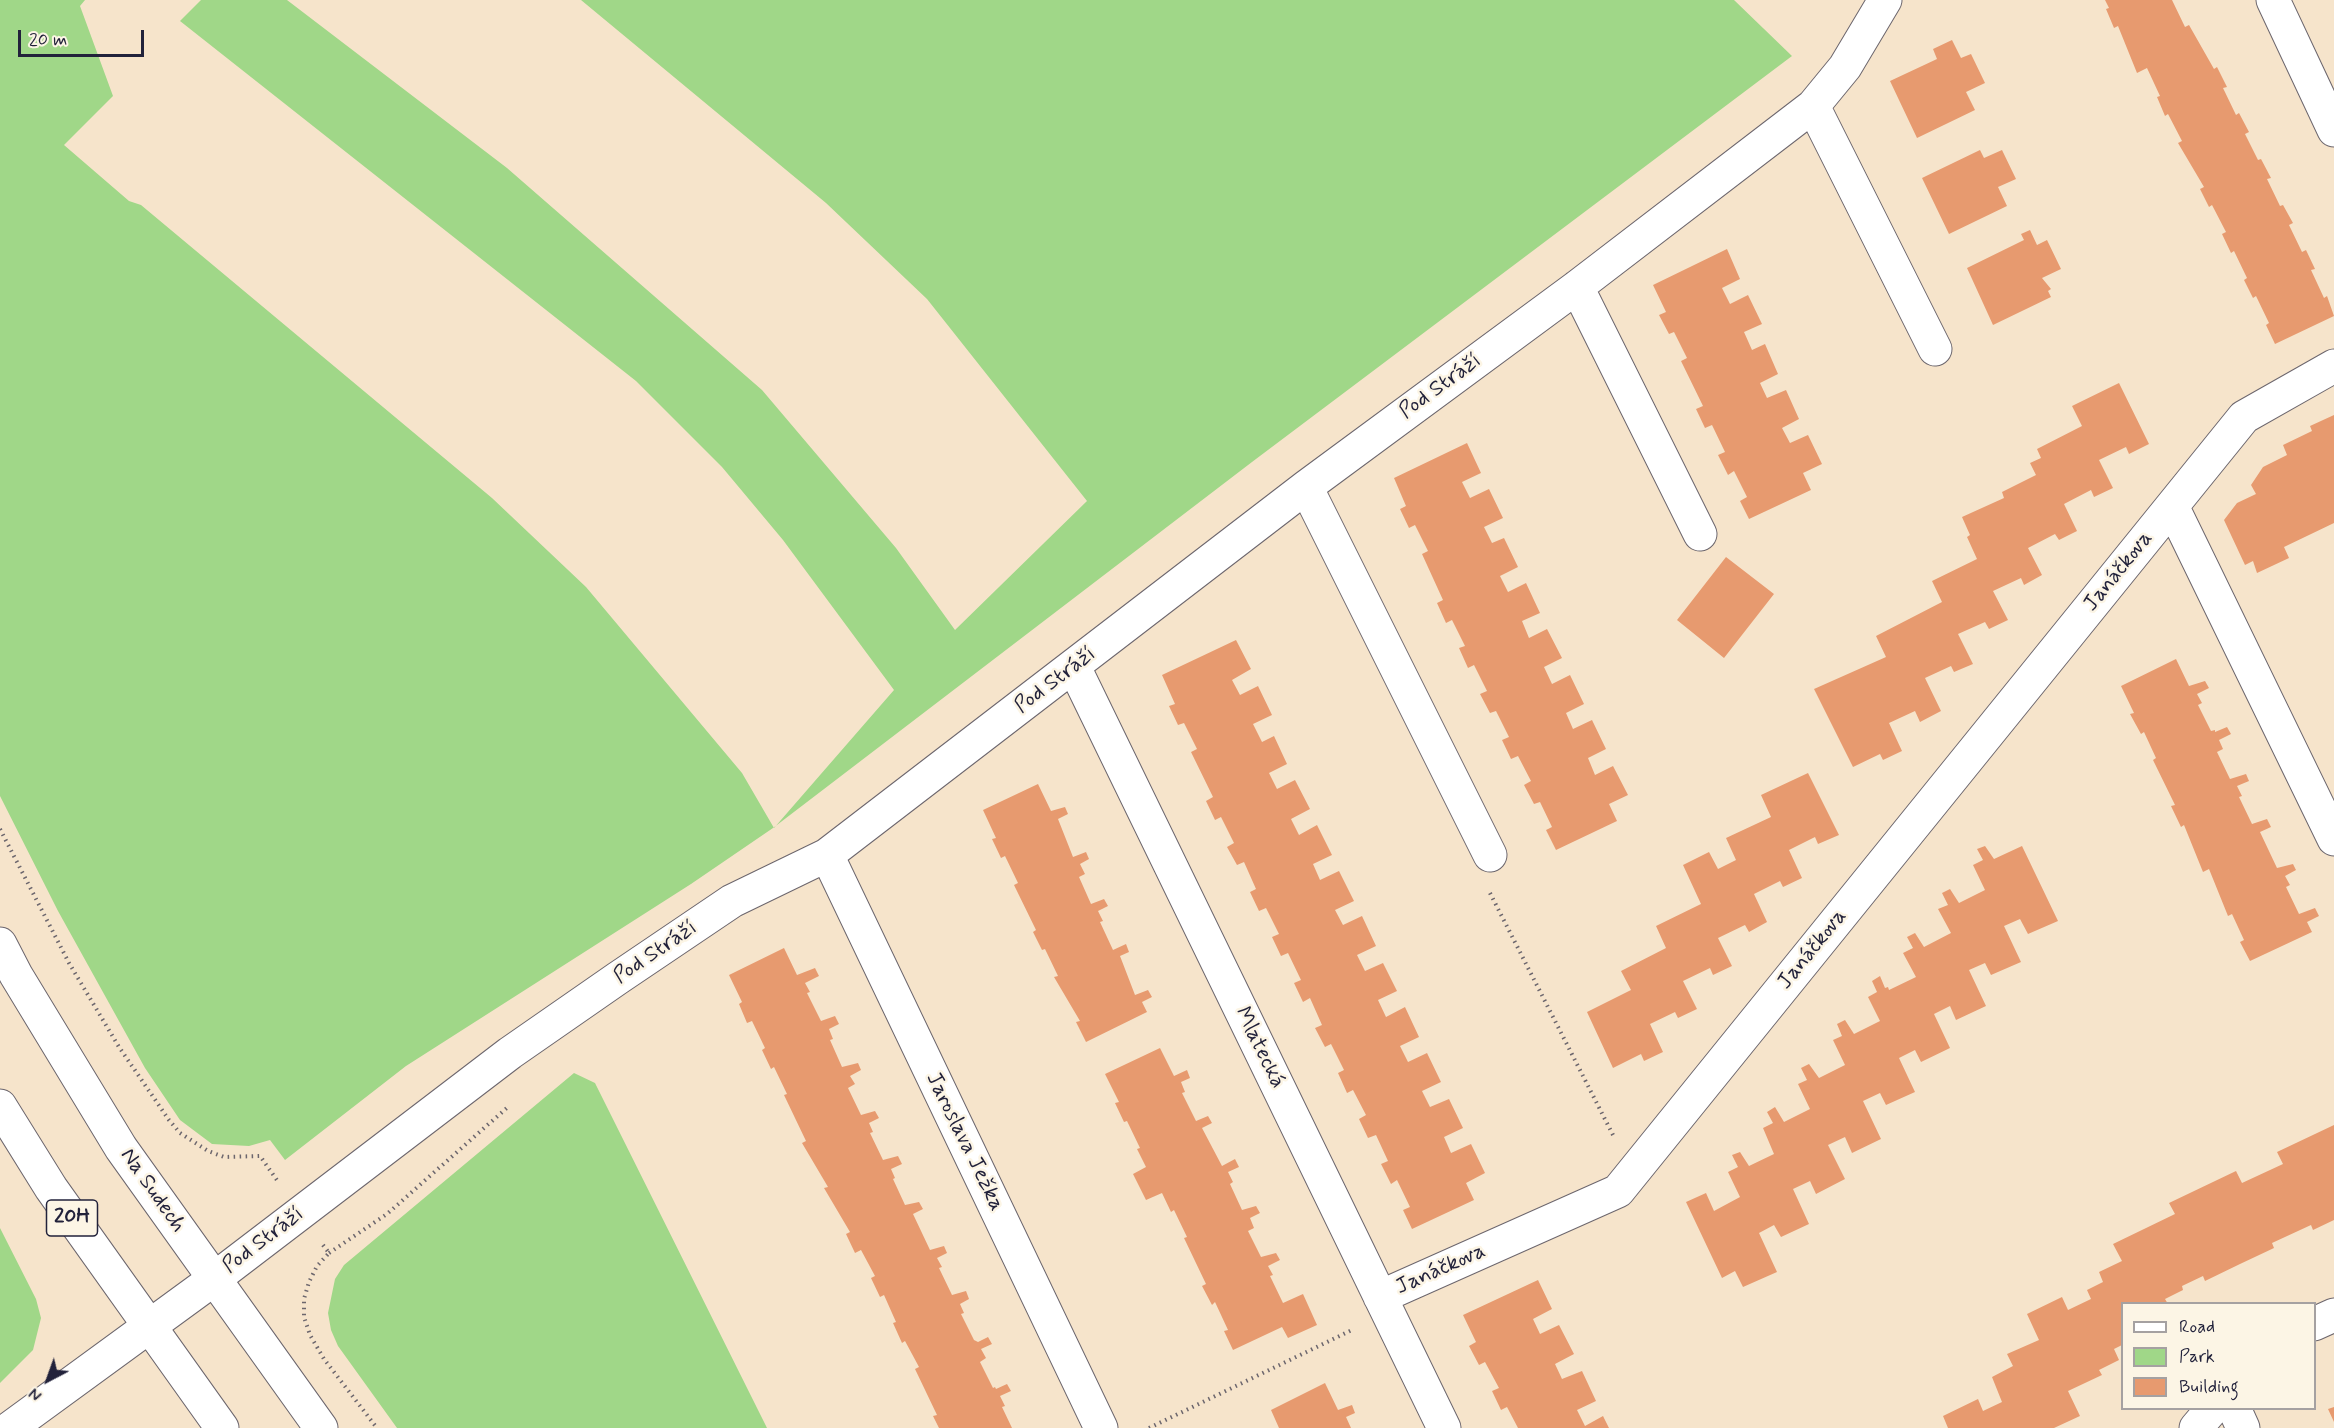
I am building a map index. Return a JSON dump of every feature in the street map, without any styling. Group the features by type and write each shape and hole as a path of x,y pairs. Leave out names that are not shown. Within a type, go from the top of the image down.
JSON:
{"street":[{"name":"Pod Stráží","path":"10,1428 214,1279 510,1053 732,901 827,855 1306,487 1577,287 1813,106 1845,67 1885,0"},
{"path":"2273,0 2334,130"},
{"path":"1813,106 1935,349"},
{"path":"1577,287 1700,534"},
{"name":"Janáčkova","path":"1380,1297 1618,1191 2244,417 2334,366"},
{"path":"1306,487 1490,855"},
{"name":"Janáčkova","path":"2172,506 2334,839"},
{"name":"Mlatecká","path":"1074,667 1444,1428"},
{"name":"Jaroslava Ježka","path":"827,855 1101,1428"},
{"name":"Na Sudech","path":"0,944 16,975 122,1148 321,1428"},
{"name":"20H","path":"0,1106 51,1188 222,1428"},
{"path":"2316,1323 2334,1315"},
{"path":"2196,1428 2211,1410"},
{"path":"2235,1410 2243,1428"}],"path":[{"path":"0,829 69,963 119,1047 169,1120 180,1133 208,1151 224,1156 260,1156 329,1253"},
{"path":"377,1428 324,1359 310,1335 304,1317 304,1299 309,1282 317,1266 329,1253 387,1214 510,1105"}],"green space":[{"path":"0,0 85,0 80,6 113,96 64,145 129,201 141,205 492,498 586,587 742,773 774,827 691,884 406,1066 285,1160 270,1140 249,1146 212,1144 180,1120 145,1068 58,911 0,796"},
{"path":"201,0 287,0 507,168 762,390 896,548 955,630 1087,501 927,299 826,203 581,0 1734,0 1792,56 1252,462 776,826 894,690 783,540 722,467 636,381 180,21"},
{"path":"574,1073 595,1083 767,1428 397,1428 338,1346 331,1330 328,1313 335,1279 344,1265"},
{"path":"0,1228 36,1299 41,1318 33,1350 0,1383"}],"building":[{"path":"2105,0 2172,0 2185,27 2189,25 2214,69 2217,67 2227,87 2223,88 2236,115 2239,113 2249,132 2245,134 2258,160 2261,159 2271,178 2267,179 2280,206 2283,205 2293,223 2289,225 2302,252 2306,250 2315,269 2311,270 2324,298 2327,296 2334,316 2275,344 2266,325 2269,323 2256,296 2253,298 2244,280 2247,278 2234,251 2231,253 2222,234 2226,232 2212,205 2209,207 2200,189 2204,187 2178,143 2182,141 2168,114 2165,116 2157,97 2160,96 2147,68 2137,73 2118,26 2114,28 2106,9 2109,8"},
{"path":"1952,40 1961,58 1971,54 1985,83 1966,92 1975,110 1917,138 1890,81 1937,59 1933,49"},
{"path":"1980,150 1984,158 2002,150 2016,179 1998,187 2007,206 1949,234 1922,178"},
{"path":"2030,230 2037,245 2047,240 2061,269 2042,278 2051,289 2048,291 2051,297 1993,325 1967,268 2024,240 2021,234"},
{"path":"1727,249 1740,279 1722,288 1730,304 1748,295 1762,324 1744,332 1752,350 1765,344 1778,374 1760,383 1767,398 1786,390 1799,419 1782,428 1790,443 1808,435 1822,464 1803,473 1811,490 1749,519 1740,501 1747,497 1734,471 1728,475 1718,455 1725,452 1712,425 1705,428 1696,409 1703,406 1681,361 1687,358 1674,332 1669,334 1659,315 1666,312 1653,285"},
{"path":"2119,383 2149,444 2129,454 2126,447 2099,460 2113,488 2094,497 2091,490 2064,504 2077,531 2059,540 2055,534 2028,548 2042,575 2024,585 2021,578 1993,591 2008,620 1989,629 1985,622 1958,634 1973,664 1954,672 1951,666 1925,678 1941,711 1920,722 1915,711 1889,723 1902,751 1883,760 1880,754 1853,767 1814,689 1886,657 1876,636 1942,602 1932,581 1977,559 1967,537 1970,535 1962,517 2004,498 2002,492 2036,475 2030,463 2041,458 2037,449 2082,426 2072,406"},
{"path":"2334,415 2334,523 2284,547 2289,558 2257,573 2253,561 2245,565 2224,520 2237,503 2256,494 2251,485 2263,467 2287,455 2283,445 2312,431 2310,426"},
{"path":"1467,443 1481,473 1462,482 1470,498 1489,489 1503,518 1484,527 1492,543 1504,538 1518,567 1500,576 1508,592 1526,583 1540,613 1522,621 1529,638 1547,629 1562,658 1544,667 1552,684 1570,675 1584,704 1566,713 1573,729 1592,720 1606,749 1588,758 1595,775 1613,766 1628,795 1609,804 1617,821 1556,850 1546,830 1552,827 1540,802 1534,804 1524,785 1531,781 1518,756 1511,759 1502,740 1509,737 1496,711 1490,713 1480,694 1487,691 1474,665 1468,668 1459,648 1465,646 1452,620 1446,623 1437,603 1443,600 1422,554 1428,551 1415,525 1409,528 1400,509 1406,506 1394,478"},
{"path":"1726,557 1774,594 1724,658 1677,620"},
{"path":"1236,640 1251,669 1232,680 1240,695 1258,686 1272,715 1253,724 1262,742 1274,736 1287,764 1269,773 1277,789 1295,780 1310,809 1291,819 1299,835 1317,825 1332,855 1313,864 1320,880 1339,871 1354,901 1335,910 1343,925 1362,916 1376,946 1357,955 1365,971 1383,963 1397,991 1378,1000 1386,1017 1405,1007 1419,1037 1400,1046 1408,1062 1427,1053 1441,1082 1422,1091 1430,1107 1449,1099 1463,1128 1444,1137 1451,1153 1471,1144 1485,1173 1466,1183 1474,1200 1412,1229 1403,1210 1410,1207 1397,1180 1391,1184 1381,1164 1388,1161 1376,1135 1368,1138 1359,1119 1366,1115 1353,1090 1347,1093 1338,1073 1344,1070 1331,1044 1325,1047 1315,1028 1322,1025 1310,998 1303,1002 1294,983 1301,980 1288,953 1281,956 1272,937 1279,934 1266,908 1259,911 1250,892 1256,889 1244,862 1237,865 1227,847 1234,843 1221,817 1215,820 1206,801 1213,797 1191,752 1197,749 1184,723 1178,725 1169,706 1175,704 1162,675"},
{"path":"2176,659 2189,686 2205,681 2209,688 2197,694 2202,703 2198,705 2211,731 2215,730 2215,732 2227,727 2231,734 2219,740 2223,749 2217,752 2230,779 2246,774 2249,781 2237,786 2242,796 2239,797 2252,824 2267,819 2271,827 2260,832 2277,868 2293,864 2296,870 2285,876 2290,885 2286,887 2299,914 2315,908 2319,916 2307,922 2312,932 2250,961 2240,942 2244,940 2232,914 2228,916 2209,869 2203,872 2184,825 2181,827 2171,806 2175,805 2153,760 2156,758 2144,732 2141,734 2130,714 2134,713 2121,686"},
{"path":"1808,773 1839,835 1818,844 1815,837 1789,850 1802,878 1783,887 1780,881 1754,894 1767,922 1749,932 1745,925 1718,938 1732,966 1713,975 1710,968 1683,981 1697,1009 1678,1018 1675,1012 1650,1024 1663,1052 1644,1061 1641,1054 1613,1068 1587,1012 1631,990 1621,971 1666,948 1656,926 1701,904 1683,865 1709,852 1718,869 1736,860 1726,838 1771,817 1761,795"},
{"path":"1038,784 1051,811 1065,807 1068,814 1058,819 1073,857 1086,852 1089,859 1080,864 1085,874 1079,877 1091,904 1104,899 1108,906 1098,911 1103,921 1100,922 1113,950 1126,944 1129,952 1120,956 1135,995 1148,990 1152,997 1142,1002 1147,1012 1086,1042 1076,1022 1080,1021 1054,977 1058,976 1045,949 1042,950 1033,932 1036,930 1014,885 1018,883 1005,856 1001,858 992,839 996,838 983,810"},
{"path":"1985,846 1994,859 2022,846 2058,921 2028,934 2020,919 2004,926 2021,962 1991,975 1985,963 1969,970 1986,1006 1956,1020 1950,1006 1934,1014 1950,1048 1921,1062 1915,1050 1899,1058 1915,1092 1886,1105 1880,1093 1863,1101 1881,1139 1852,1153 1845,1137 1828,1145 1845,1179 1816,1194 1810,1181 1793,1189 1809,1224 1781,1237 1774,1225 1759,1233 1777,1272 1743,1287 1735,1271 1722,1278 1686,1202 1706,1193 1714,1211 1740,1197 1728,1172 1738,1167 1732,1155 1740,1152 1749,1166 1774,1154 1763,1128 1773,1123 1767,1112 1775,1107 1784,1122 1810,1109 1798,1084 1807,1080 1801,1068 1809,1064 1819,1078 1845,1065 1833,1040 1842,1036 1837,1024 1845,1020 1854,1034 1880,1021 1868,997 1877,992 1872,981 1880,976 1885,988 1888,987 1889,990 1916,977 1903,953 1913,948 1907,937 1915,933 1924,947 1951,933 1938,909 1948,905 1942,893 1950,889 1959,903 1985,890 1973,865 1983,860 1977,849"},
{"path":"784,948 797,975 815,968 819,976 805,983 810,992 807,993 821,1021 835,1016 839,1024 829,1029 833,1039 830,1040 842,1067 858,1063 861,1070 850,1076 855,1084 848,1088 861,1115 875,1111 879,1118 869,1123 873,1132 870,1133 883,1160 898,1156 902,1164 891,1169 895,1178 893,1179 905,1205 919,1202 923,1209 913,1214 930,1250 944,1246 947,1253 937,1258 942,1267 939,1268 952,1295 966,1291 969,1299 960,1304 964,1313 961,1314 974,1340 978,1342 988,1337 992,1344 981,1349 986,1358 980,1362 993,1388 1007,1384 1011,1391 1000,1396 1005,1406 1002,1407 1012,1428 939,1428 933,1416 937,1415 915,1369 919,1367 905,1341 902,1343 884,1295 880,1297 871,1278 875,1276 861,1250 855,1253 846,1234 850,1232 824,1188 828,1187 802,1143 806,1141 784,1095 787,1094 774,1067 771,1069 762,1050 765,1048 752,1021 747,1023 739,1004 742,1002 729,975"},
{"path":"1160,1048 1174,1076 1187,1070 1190,1078 1181,1082 1185,1092 1182,1093 1196,1121 1208,1116 1212,1123 1202,1128 1222,1166 1235,1159 1239,1167 1228,1172 1233,1182 1230,1184 1242,1210 1256,1206 1260,1213 1250,1218 1254,1228 1248,1231 1261,1257 1276,1253 1280,1260 1268,1266 1273,1275 1270,1276 1283,1303 1303,1294 1317,1325 1288,1338 1282,1327 1233,1350 1224,1331 1228,1330 1215,1302 1212,1305 1202,1286 1206,1284 1184,1238 1187,1237 1174,1210 1171,1212 1162,1193 1146,1200 1133,1174 1146,1167 1137,1149 1140,1148 1115,1103 1119,1102 1105,1074"},
{"path":"2334,1125 2334,1220 2313,1230 2311,1225 2272,1243 2274,1248 2205,1281 2203,1276 2182,1286 2183,1290 2165,1299 2167,1302 2121,1302 2121,1346 2114,1349 2119,1360 2099,1370 2102,1375 2068,1391 2080,1416 2054,1428 1948,1428 1943,1416 1978,1399 1983,1411 2002,1402 1992,1377 2013,1366 2007,1354 2039,1340 2027,1314 2062,1297 2068,1310 2091,1299 2087,1290 2103,1282 2099,1272 2122,1261 2113,1244 2175,1214 2169,1203 2236,1171 2242,1183 2283,1164 2277,1152"},
{"path":"1538,1280 1552,1309 1533,1319 1540,1334 1559,1325 1574,1354 1555,1364 1562,1379 1582,1371 1596,1401 1577,1410 1585,1426 1603,1416 1609,1428 1518,1428 1507,1407 1501,1410 1492,1391 1499,1388 1485,1362 1479,1365 1469,1346 1476,1342 1463,1315"},
{"path":"1325,1383 1338,1410 1352,1405 1355,1413 1346,1417 1351,1428 1279,1428 1271,1410"},
{"path":"2334,1407 2334,1422 2328,1409"}]}
